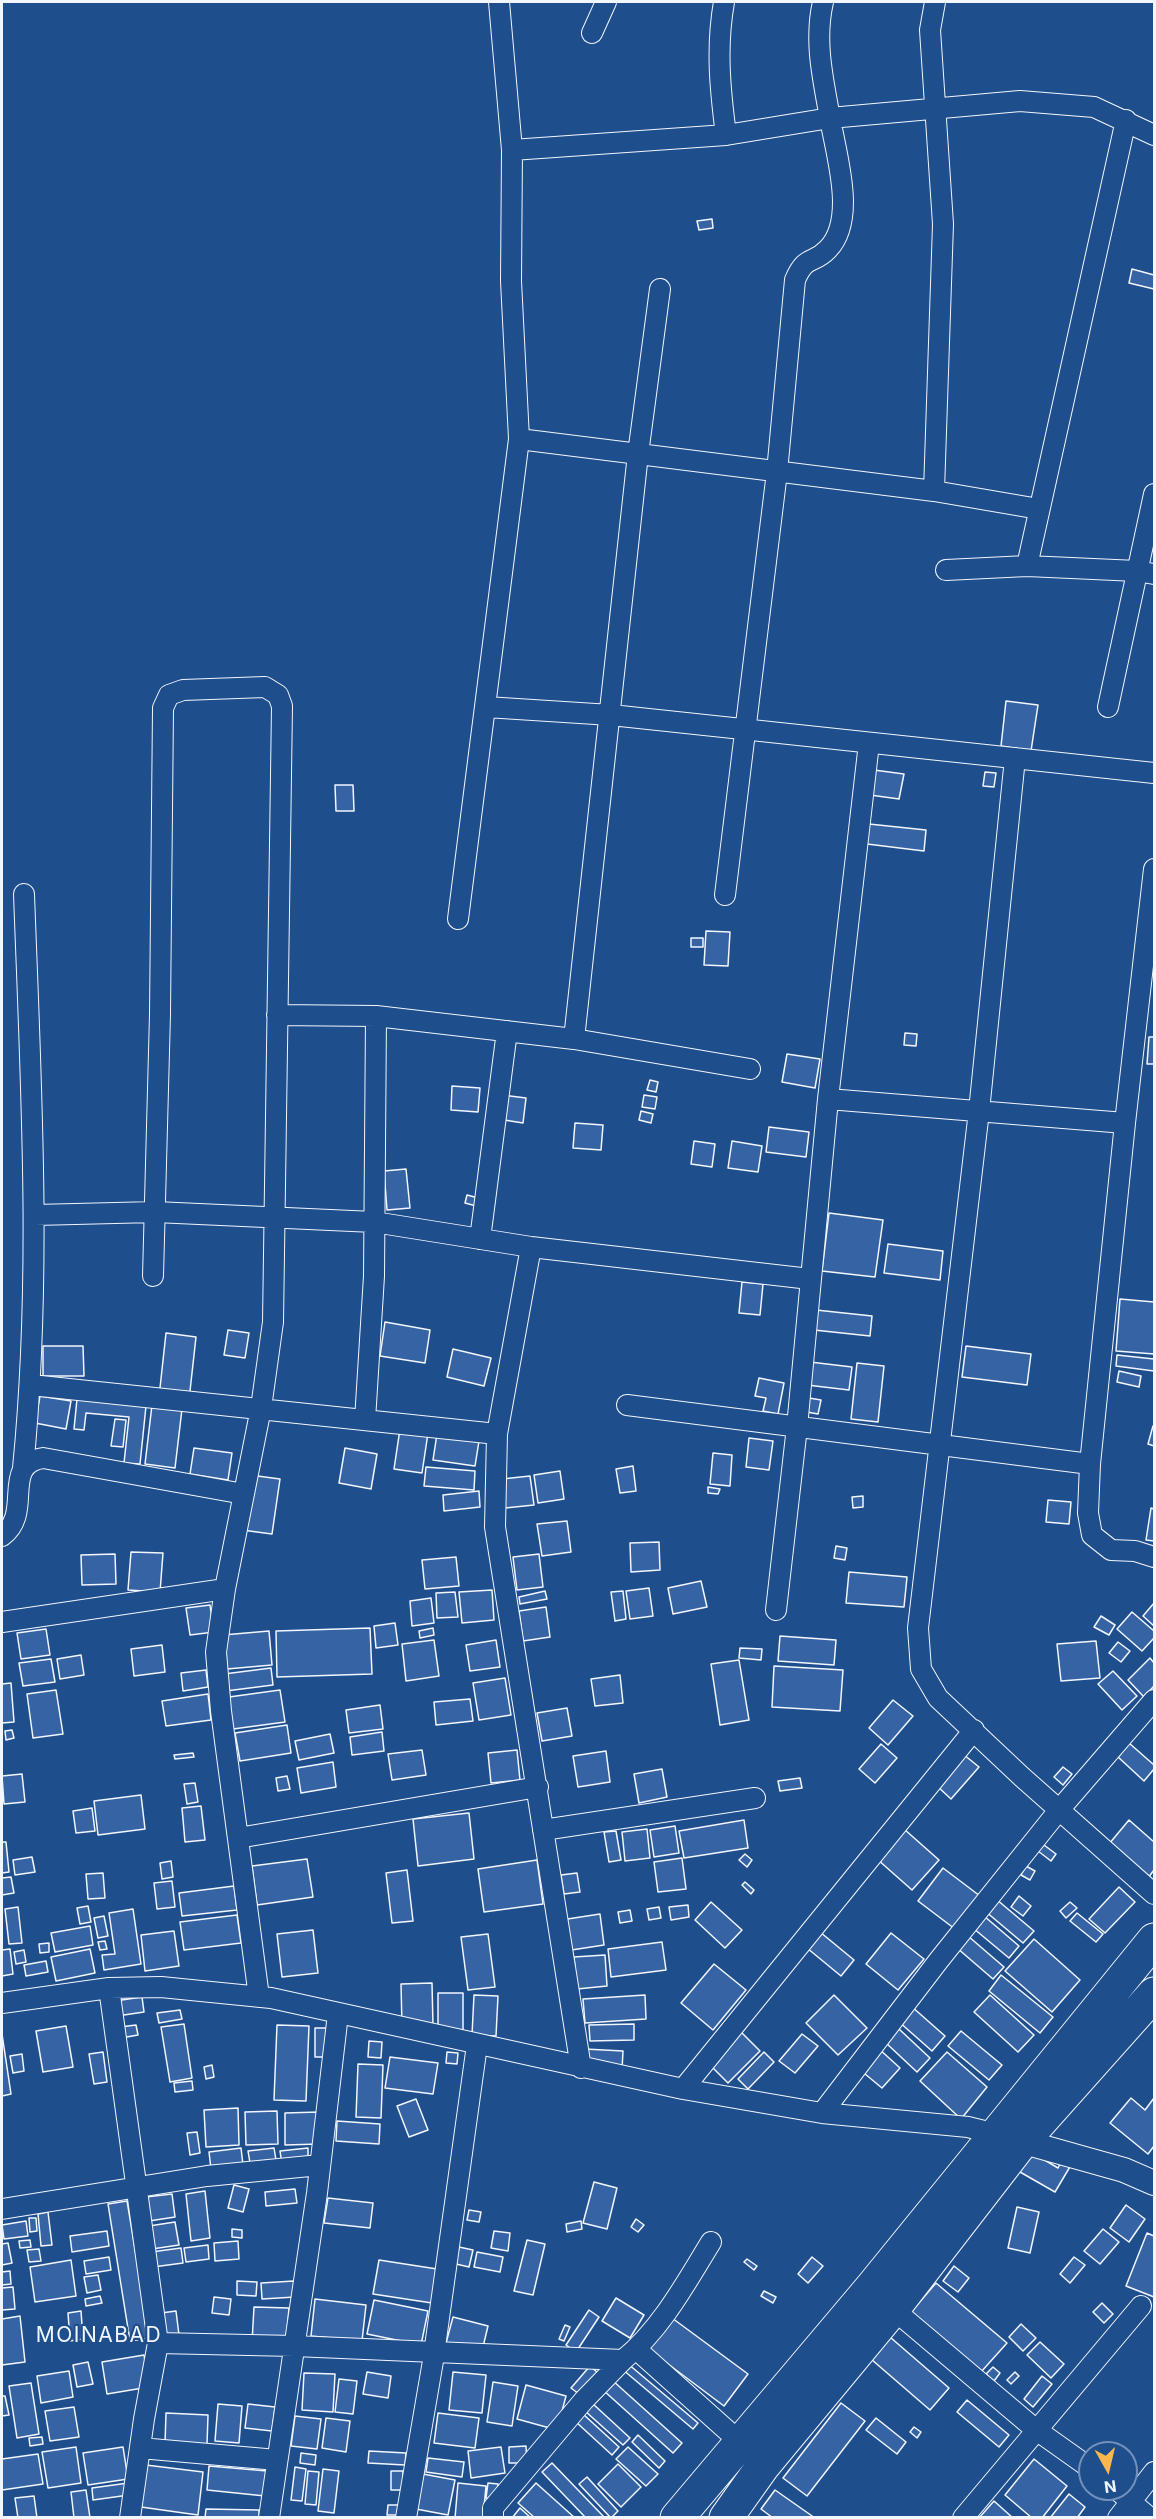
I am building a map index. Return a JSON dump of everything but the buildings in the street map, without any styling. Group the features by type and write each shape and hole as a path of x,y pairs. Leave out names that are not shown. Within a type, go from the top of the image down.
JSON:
{"highway":[{"path":"726,2517 763,2466 893,2309 1009,2138 1155,1940"},
{"path":"677,2517 872,2287 1009,2138 1155,1994"}],"street":[{"path":"458,919 519,439 511,281 512,150 499,2"},
{"path":"592,33 606,2"},
{"path":"724,2 719,33 720,81 726,135"},
{"path":"725,894 777,472 795,280 802,264 827,250 841,228 844,206 820,65 819,21 824,2"},
{"path":"934,491 943,224 930,30 935,2"},
{"path":"512,150 726,135 830,118 1020,101 1094,107 1155,135"},
{"path":"1027,566 1126,120"},
{"path":"574,1039 638,454 660,289"},
{"path":"519,439 934,491 1039,509"},
{"path":"1108,707 1146,573 1155,494"},
{"path":"946,570 1027,566 1146,573"},
{"path":"153,1276 160,1014 163,708 169,695 183,690 266,687 278,695 282,706 273,1322 261,1408 225,1589 216,1652 259,1997"},
{"path":"486,707 610,715 1155,773"},
{"path":"777,1610 828,1099 869,742"},
{"path":"1015,758 979,1111 918,1628 921,1669 938,1698 1059,1810 1155,1894"},
{"path":"1155,869 1125,1123 1090,1464 1088,1512 1092,1535 1111,1550 1135,1551 1155,1557"},
{"path":"2,1536 10,1529 17,1516 19,1480 23,1468 31,1385 35,1215 24,894"},
{"path":"277,1015 376,1016 574,1039 750,1069"},
{"path":"364,1420 374,1276 376,1016"},
{"path":"480,1239 507,1031"},
{"path":"828,1099 1125,1123"},
{"path":"35,1215 155,1212 374,1222 531,1247 810,1279"},
{"path":"531,1247 497,1434 495,1527 581,2068"},
{"path":"31,1385 497,1434"},
{"path":"627,1404 1090,1464"},
{"path":"23,1468 30,1460 43,1458 244,1494"},
{"path":"2,1622 225,1589"},
{"path":"822,2113 939,1960 1059,1810 1155,1700"},
{"path":"683,2089 974,1730"},
{"path":"238,1838 538,1787"},
{"path":"543,1830 755,1798"},
{"path":"110,1988 158,2343 130,2517"},
{"path":"2,2003 110,1988 161,1988 259,1997 683,2089 822,2113 968,2127 1124,2170 1155,2182"},
{"path":"269,2517 321,2165 338,2014"},
{"path":"406,2517 434,2353 477,2045"},
{"path":"2,2209 207,2176 321,2165"},
{"path":"493,2517 493,2508 584,2400 629,2355 680,2294 711,2242"},
{"path":"963,2517 1141,2306"},
{"path":"893,2309 1035,2429 1078,2459"},
{"path":"158,2343 294,2346 434,2353 629,2355 741,2442"},
{"path":"140,2448 277,2460"},
{"path":"1138,2484 1155,2472"},
{"path":"1118,2517 1122,2501"},
{"path":"1130,2501 1150,2517"}],"district":[{"name":"MOINABAD","path":"99,2336"}]}
